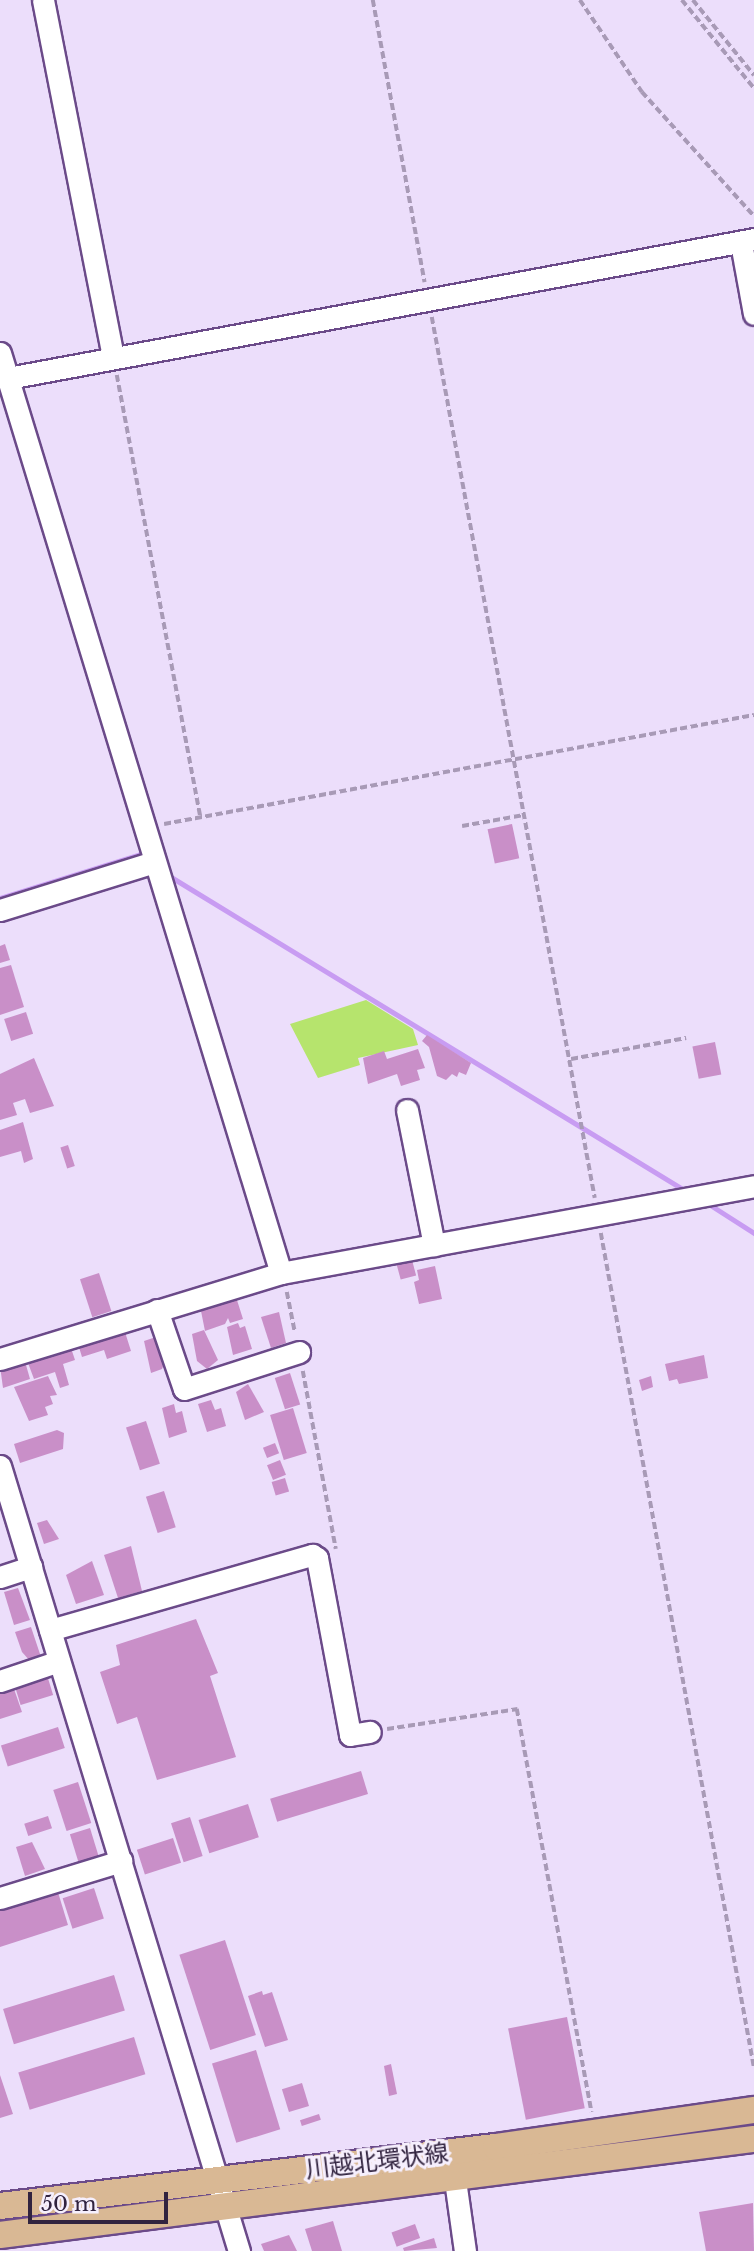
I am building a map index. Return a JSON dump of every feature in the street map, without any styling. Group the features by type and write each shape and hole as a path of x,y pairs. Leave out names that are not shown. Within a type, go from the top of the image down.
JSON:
{"main road":[{"name":"川越北環状線","path":"0,2206 496,2147 595,2130 754,2110"},
{"name":"川越北環状線","path":"0,2235 455,2180 754,2139"}],"street":[{"path":"43,0 113,356"},
{"path":"8,378 113,356 747,241 754,314"},
{"path":"0,353 281,1273"},
{"path":"0,910 154,862"},
{"path":"407,1110 434,1245"},
{"path":"0,1359 281,1273 754,1186"},
{"path":"157,1310 184,1389 299,1352"},
{"path":"0,1466 239,2251"},
{"path":"50,1630 312,1555 317,1558 350,1735 370,1732"},
{"path":"0,1577 31,1567"},
{"path":"0,1681 59,1661"},
{"path":"0,1898 121,1861"},
{"path":"455,2180 466,2251"}],"path":[{"path":"373,0 754,2067"},
{"path":"580,0 642,92 754,216"},
{"path":"681,0 754,89"},
{"path":"693,0 754,75"},
{"path":"113,356 200,816"},
{"path":"145,828 754,715"},
{"path":"462,826 524,815"},
{"path":"570,1060 686,1038"},
{"path":"281,1273 299,1352 336,1553"},
{"path":"370,1732 517,1709 595,2130"}],"green space":[{"path":"366,1000 413,1029 418,1045 358,1058 360,1065 318,1078 290,1024"}],"building":[{"path":"512,824 519,858 495,863 488,829"},
{"path":"5,944 10,960 0,963 0,946"},
{"path":"11,965 24,1007 0,1015 0,968"},
{"path":"26,1012 33,1034 11,1041 4,1019"},
{"path":"427,1035 471,1063 466,1075 459,1072 457,1077 452,1074 446,1080 437,1076 429,1047 422,1041"},
{"path":"715,1042 721,1074 699,1079 692,1046"},
{"path":"418,1049 425,1068 417,1070 420,1080 401,1086 397,1074 368,1084 363,1058 384,1051 387,1059"},
{"path":"34,1058 54,1106 30,1113 25,1099 13,1103 17,1115 0,1120 0,1074"},
{"path":"23,1122 33,1159 24,1163 21,1151 0,1157 0,1130"},
{"path":"68,1145 75,1166 67,1168 60,1147"},
{"path":"412,1260 416,1275 401,1280 397,1264"},
{"path":"435,1266 442,1299 419,1304 414,1282 419,1280 417,1270"},
{"path":"99,1273 111,1311 92,1317 80,1279"},
{"path":"236,1297 243,1319 230,1323 228,1318 225,1324 205,1331 201,1311"},
{"path":"279,1312 286,1343 271,1348 261,1317"},
{"path":"238,1323 240,1328 245,1326 252,1349 233,1355 227,1327"},
{"path":"124,1329 131,1351 107,1359 104,1350 82,1357 78,1344"},
{"path":"204,1330 218,1360 207,1369 197,1361 192,1334"},
{"path":"159,1336 165,1362 162,1369 151,1373 144,1341"},
{"path":"70,1345 75,1360 63,1364 69,1385 60,1388 55,1372 34,1379 28,1363"},
{"path":"704,1355 708,1378 679,1384 677,1379 669,1381 665,1364"},
{"path":"24,1358 30,1379 3,1388 0,1366"},
{"path":"290,1373 300,1404 285,1409 275,1378"},
{"path":"48,1376 57,1395 50,1396 53,1404 45,1407 48,1415 29,1421 14,1387"},
{"path":"651,1376 653,1387 642,1391 639,1380"},
{"path":"248,1384 264,1412 245,1420 236,1392"},
{"path":"211,1400 215,1410 221,1408 226,1426 207,1432 198,1404"},
{"path":"174,1404 176,1413 182,1411 187,1432 169,1438 162,1408"},
{"path":"293,1408 307,1453 284,1460 270,1415"},
{"path":"146,1421 160,1464 140,1470 126,1427"},
{"path":"57,1430 64,1433 63,1449 20,1463 14,1444"},
{"path":"275,1443 279,1453 267,1458 263,1448"},
{"path":"280,1460 286,1475 273,1480 267,1465"},
{"path":"285,1478 289,1491 276,1495 272,1482"},
{"path":"164,1491 176,1527 158,1533 146,1497"},
{"path":"47,1520 59,1539 44,1544 37,1523"},
{"path":"131,1546 142,1591 118,1598 104,1555"},
{"path":"92,1561 104,1595 76,1604 66,1575"},
{"path":"18,1588 30,1620 14,1625 4,1592"},
{"path":"196,1619 218,1673 210,1676 236,1757 157,1780 137,1717 117,1724 100,1672 120,1665 116,1645"},
{"path":"31,1627 41,1657 30,1661 22,1652 15,1632"},
{"path":"47,1675 53,1695 21,1705 14,1685"},
{"path":"14,1689 22,1712 0,1719 0,1694"},
{"path":"58,1727 65,1748 8,1766 1,1746"},
{"path":"361,1771 368,1794 277,1822 270,1799"},
{"path":"78,1782 91,1823 67,1831 53,1790"},
{"path":"248,1804 259,1837 209,1853 199,1820"},
{"path":"48,1816 52,1828 28,1836 24,1824"},
{"path":"190,1817 203,1856 184,1862 171,1823"},
{"path":"90,1828 100,1861 80,1867 70,1834"},
{"path":"173,1838 181,1863 145,1874 137,1850"},
{"path":"32,1842 45,1869 25,1876 16,1847"},
{"path":"94,1888 104,1918 73,1929 63,1898"},
{"path":"57,1889 68,1925 0,1947 0,1907"},
{"path":"225,1940 256,2035 210,2050 179,1955"},
{"path":"114,1975 125,2010 14,2044 3,2009"},
{"path":"262,1991 263,1995 272,1992 288,2040 265,2047 248,1996"},
{"path":"567,2017 585,2108 526,2120 508,2028"},
{"path":"134,2037 145,2074 30,2110 18,2072"},
{"path":"256,2050 280,2129 236,2143 212,2063"},
{"path":"391,2064 397,2094 389,2096 384,2066"},
{"path":"0,2075 13,2114 0,2118"},
{"path":"302,2083 309,2106 289,2112 282,2089"},
{"path":"319,2114 321,2120 302,2126 300,2120"},
{"path":"753,2203 754,2251 706,2251 699,2212"},
{"path":"333,2221 342,2251 312,2251 305,2229"},
{"path":"415,2224 420,2238 397,2247 392,2233"},
{"path":"289,2235 297,2251 264,2251 261,2244"},
{"path":"434,2238 437,2248 404,2251 403,2248"}],"waterway":[{"path":"0,898 140,854 147,859"},
{"path":"166,874 686,1191"},
{"path":"707,1203 754,1233"}]}
